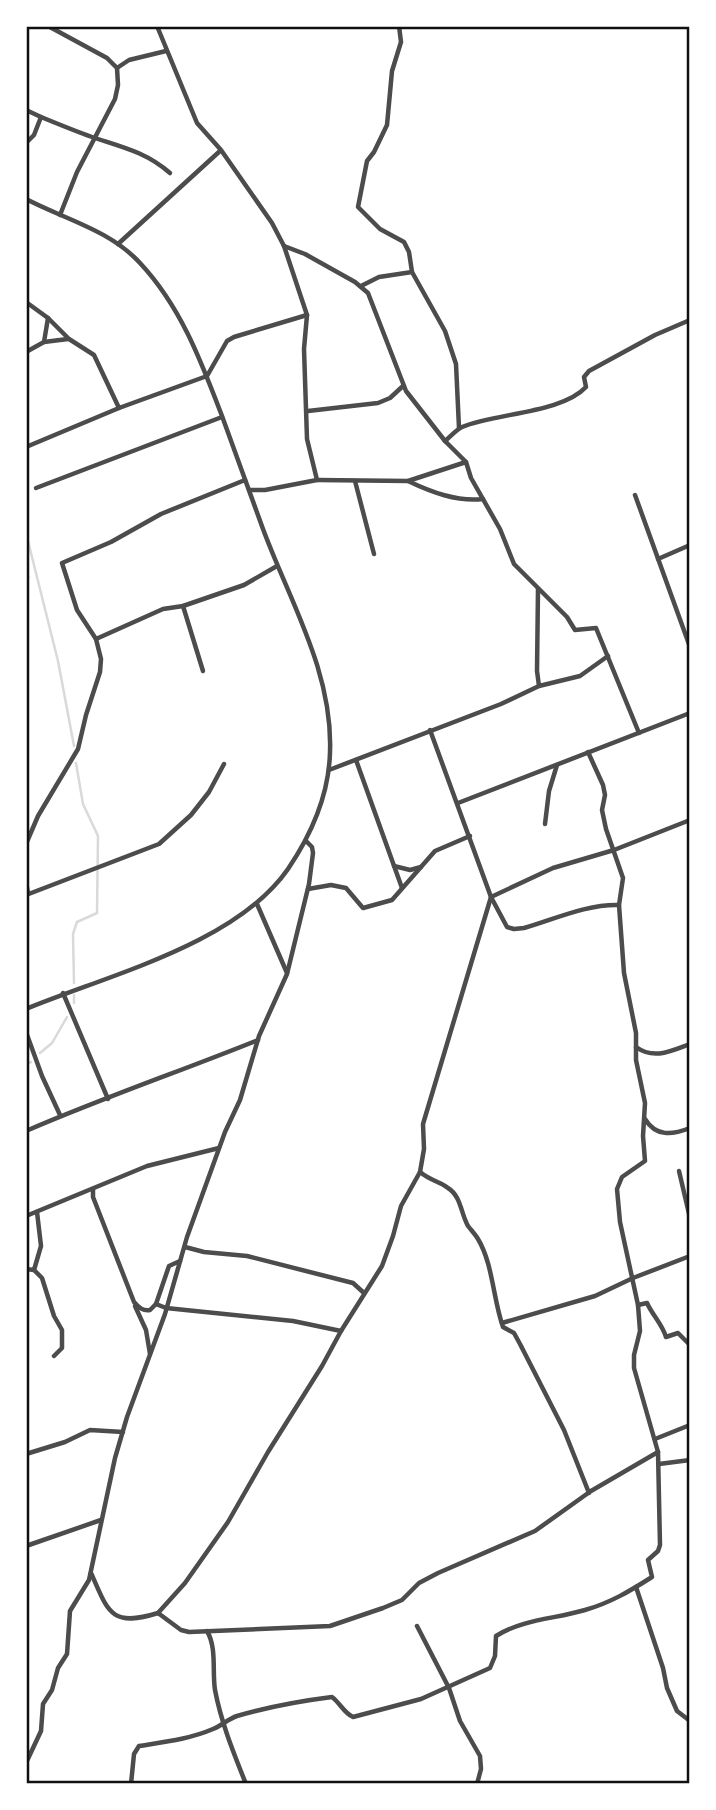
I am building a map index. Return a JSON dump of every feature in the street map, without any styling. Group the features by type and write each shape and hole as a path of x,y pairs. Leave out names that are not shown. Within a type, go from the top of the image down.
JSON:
{"street":[{"path":"48,26 107,58 117,68 115,99 77,172 60,215"},
{"path":"157,26 197,122 221,150 272,223 284,246 307,315 304,349 307,439 317,480"},
{"path":"399,26 401,42 392,71 387,125 367,161 358,207 380,229 404,242 409,252 412,272 445,331 456,364 459,428"},
{"path":"117,68 129,60 166,51"},
{"path":"26,110 94,138 127,146 170,173"},
{"path":"26,142 34,135 41,117"},
{"path":"118,244 221,150"},
{"path":"26,199 118,244 140,263 176,311 207,376 277,566 305,628 321,680 329,729 329,770 306,841 287,871 257,904 201,939 26,1009"},
{"path":"284,246 305,254 361,286 370,299 404,386 445,440 466,462 514,564 567,617 575,630 596,628 639,733"},
{"path":"361,286 379,277 412,272"},
{"path":"26,302 48,318 69,339 94,355 119,408"},
{"path":"26,447 119,408 207,376 227,341 307,315"},
{"path":"44,342 48,318"},
{"path":"445,440 459,428 518,412 550,407 577,396 586,387 584,377 589,372 655,335 690,320"},
{"path":"26,352 44,342 69,339"},
{"path":"308,411 378,403 390,398 404,386"},
{"path":"36,488 222,417"},
{"path":"249,490 265,490 317,480 408,481 466,462"},
{"path":"26,844 38,816 78,749 100,672 101,659 96,639 77,610 62,563 130,532 161,514 245,480"},
{"path":"355,481 374,554"},
{"path":"408,481 430,491 464,500 483,499"},
{"path":"635,495 687,632 690,647"},
{"path":"658,559 690,545"},
{"path":"96,639 163,609 183,606 244,584 277,566"},
{"path":"538,589 539,686"},
{"path":"183,606 203,671"},
{"path":"329,770 501,704 539,686 580,676 608,656"},
{"path":"458,803 690,713"},
{"path":"430,730 491,897 508,927 514,929 585,909 619,905"},
{"path":"131,1784 134,1754 139,1746 189,1737 216,1728 224,1722 285,1703 332,1697 352,1717 421,1699 490,1668 495,1656 496,1636 503,1632 516,1626 586,1610 619,1598 652,1577 648,1560 658,1551 660,1545 658,1452 634,1368 640,1331 638,1305 620,1222 617,1189 622,1177 645,1161 645,1103 636,1060 636,1033 624,973 619,905 623,878 602,810 605,795 603,786 588,752"},
{"path":"356,760 402,888"},
{"path":"26,881 27,894 159,844 197,809 224,764"},
{"path":"545,824 549,792 557,764"},
{"path":"90,1572 113,1615 130,1619 158,1613 185,1583 240,1503 268,1452 382,1266 401,1206 420,1172 424,1149 423,1124 491,897 553,868 614,850 690,820"},
{"path":"308,888 331,885 346,888 363,908 392,900 435,851 470,836"},
{"path":"26,1763 41,1731 43,1704 52,1690 58,1668 66,1654 69,1612 86,1586 123,1432 219,1148 240,1100 258,1040 287,974 308,888 313,853 306,841"},
{"path":"394,866 410,870 422,867"},
{"path":"257,904 287,974"},
{"path":"63,993 108,1099"},
{"path":"26,1032 60,1115"},
{"path":"26,1131 60,1115 258,1040"},
{"path":"635,1047 655,1055 690,1044"},
{"path":"644,1116 654,1131 664,1134 690,1128"},
{"path":"26,1216 147,1167 219,1148"},
{"path":"679,1171 690,1218"},
{"path":"420,1172 435,1183 449,1188 463,1209 467,1224 478,1239 485,1257 495,1305 503,1327 514,1333 520,1344 564,1430 589,1493"},
{"path":"93,1189 93,1197 146,1330 150,1356"},
{"path":"34,1270 41,1246 37,1212"},
{"path":"185,1247 204,1252 247,1255 353,1283 364,1293"},
{"path":"502,1323 595,1296 690,1256"},
{"path":"134,1302 145,1311 150,1310 156,1304 169,1266 181,1261"},
{"path":"26,1269 34,1270 42,1278 54,1316 62,1330 62,1348 54,1356"},
{"path":"638,1305 647,1303 654,1318 662,1324 666,1337 678,1333 690,1345"},
{"path":"156,1304 166,1308 293,1321 341,1331"},
{"path":"655,1439 690,1425"},
{"path":"26,1454 65,1442 90,1430 123,1432"},
{"path":"158,1613 181,1630 189,1632 330,1626 402,1600 419,1583 535,1531 589,1493 658,1452"},
{"path":"659,1464 690,1460"},
{"path":"26,1546 101,1520"},
{"path":"636,1587 667,1689 677,1711 690,1721"},
{"path":"417,1626 449,1688 460,1721 480,1756 481,1769 477,1784"},
{"path":"206,1630 211,1638 215,1689 246,1784"}],"waterway":[{"path":"26,533 58,661 74,746"},
{"path":"74,983 73,934 77,922 97,913 98,836 83,804 76,763"},
{"path":"74,995 74,1003"},
{"path":"40,1053 52,1043 67,1017"},
{"path":"26,1064 31,1062"}]}
